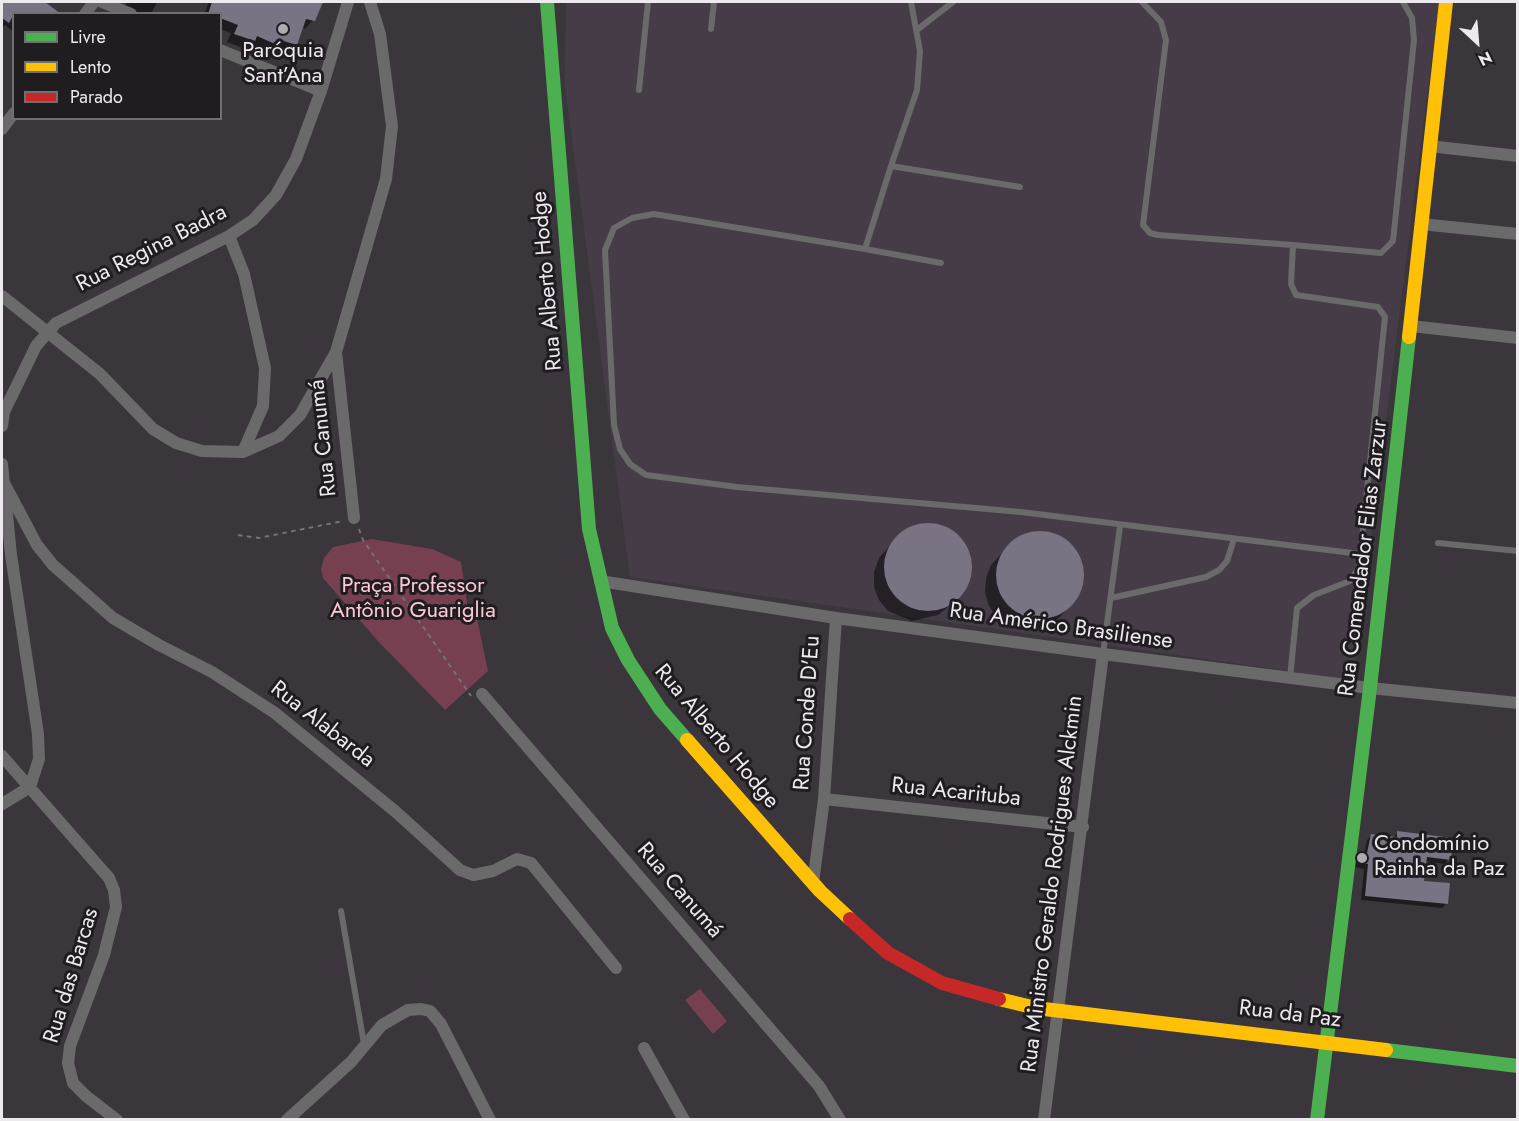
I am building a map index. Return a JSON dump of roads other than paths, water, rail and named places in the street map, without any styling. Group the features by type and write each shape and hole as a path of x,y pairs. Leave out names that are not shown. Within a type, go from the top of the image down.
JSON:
{"street":[{"path":"102,2 126,12"},
{"name":"Rua Regina Badra","path":"2,426 4,412 36,346 47,331 66,316 229,236 253,220 276,195 296,159 321,91 348,2"},
{"path":"2,296 100,374 153,429 176,442 202,451 243,452 279,436 300,415 336,352 386,179 392,126 380,34 370,2"},
{"name":"Rua Alberto Hodge","path":"548,2 589,529 612,628 628,660 660,709 813,883 873,942 908,965 942,983 988,998 1057,1010"},
{"name":"Rua Comendador Elias Zarzur","path":"1317,1119 1412,326 1446,2"},
{"path":"222,51 321,91"},
{"path":"2,129 12,115"},
{"path":"1430,146 1518,156"},
{"path":"1421,224 1518,234"},
{"path":"229,236 244,274 265,368 263,406 243,452"},
{"path":"1412,326 1518,338"},
{"name":"Rua Canumá","path":"336,352 354,518"},
{"path":"2,464 11,555 38,734 39,759 30,787 2,804"},
{"name":"Rua Alabarda","path":"3,481 37,545 53,566 113,618 222,678 275,713 396,812 460,870 473,875 493,871 517,859 531,863 616,968"},
{"name":"Rua Américo Brasiliense","path":"600,581 836,618 1103,654 1370,688 1518,703"},
{"name":"Rua Conde D'Eu","path":"813,883 824,799 836,618"},
{"name":"Rua Ministro Geraldo Rodrigues Alckmin","path":"1044,1119 1083,827 1103,654"},
{"name":"Rua Canumá","path":"482,694 819,1086 840,1119"},
{"name":"Rua das Barcas","path":"2,756 109,878 114,890 116,907 104,955 70,1046 68,1063 73,1083 117,1119"},
{"name":"Rua Acarituba","path":"824,799 1083,827"},
{"path":"287,1119 336,1076 394,1017 408,1010 430,1011 441,1024 490,1119"},
{"name":"Rua da Paz","path":"1057,1010 1518,1066"},
{"path":"644,1048 684,1119"}],"lane":[{"path":"639,90 648,2"},
{"path":"711,29 714,2"},
{"path":"865,249 917,90 920,51 918,29 911,2"},
{"path":"918,29 953,2"},
{"path":"1142,2 1161,21 1166,40 1142,220 1146,230 1158,235 1382,254 1393,242 1414,39 1412,18 1403,2"},
{"path":"891,165 1020,187"},
{"path":"942,263 654,214 632,218 614,228 605,250 614,425 620,449 630,464 646,475 736,487 1021,512 1360,554"},
{"path":"1290,678 1297,608 1314,595 1350,581 1359,567 1385,317 1378,307 1296,295 1291,284 1293,245"},
{"path":"1103,654 1120,526"},
{"path":"1111,598 1206,577 1219,570 1227,561 1234,539"},
{"path":"1438,543 1518,551"},
{"path":"341,911 364,1045"}],"place":[{"name":"Paróquia Sant’Ana","path":"283,29"},
{"name":"Condomínio Rainha da Paz","path":"1362,858"}],"park label":[{"name":"Praça Professor Antônio Guariglia","path":"413,600"}]}
